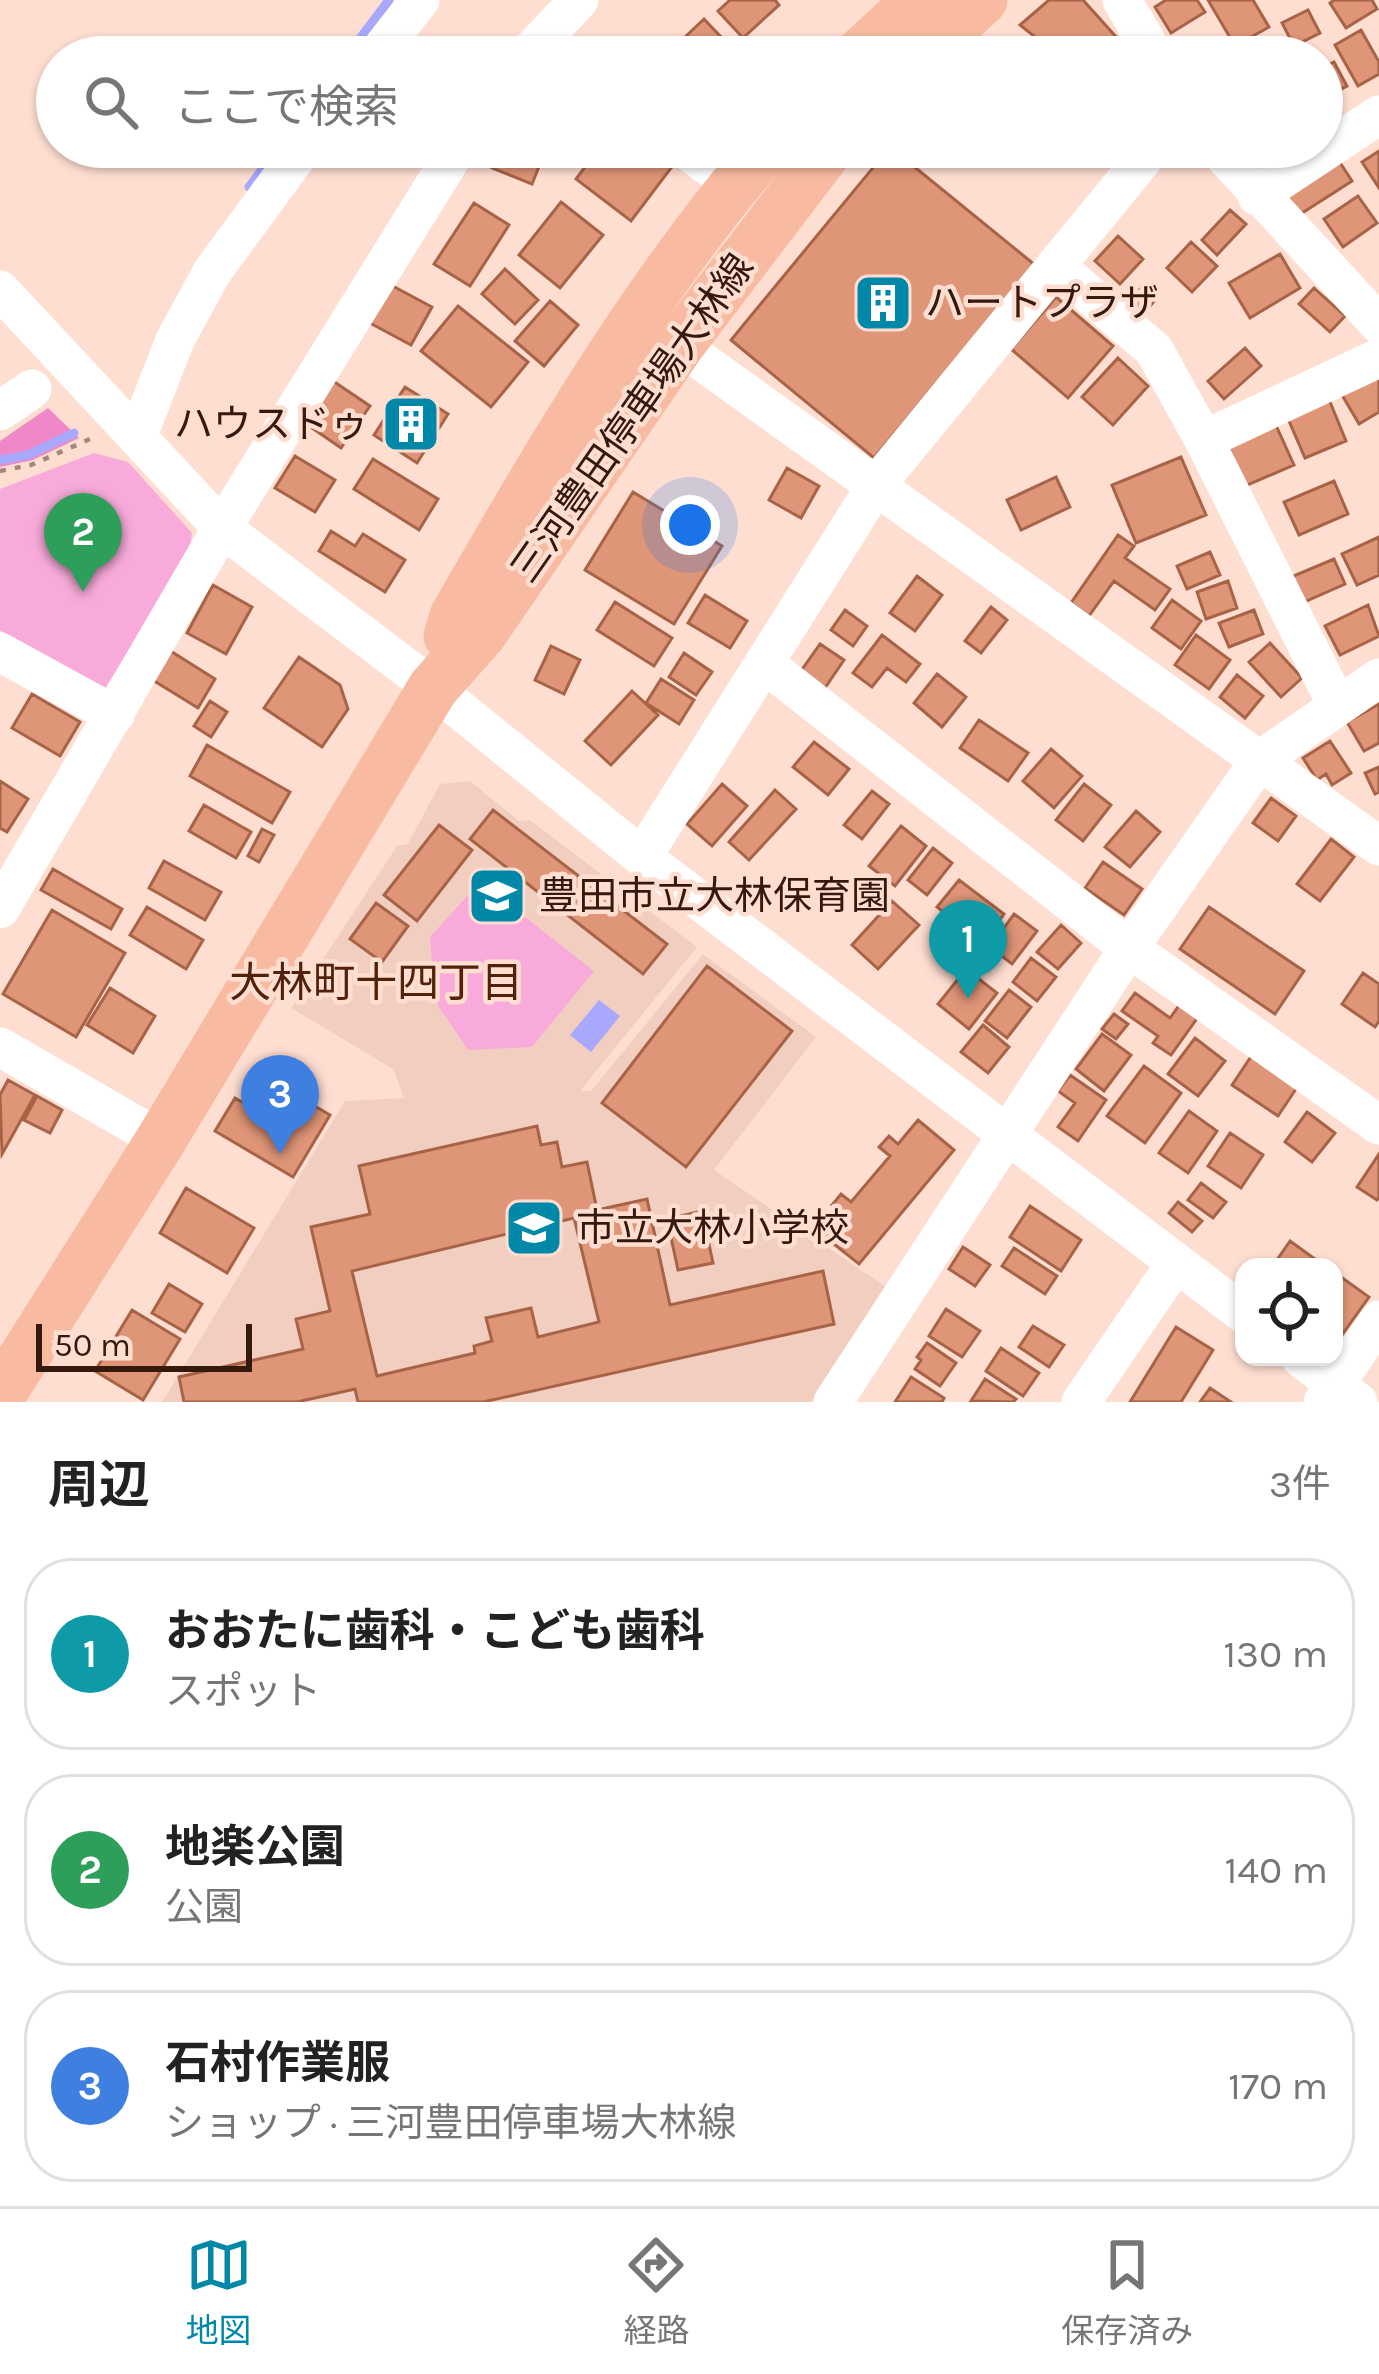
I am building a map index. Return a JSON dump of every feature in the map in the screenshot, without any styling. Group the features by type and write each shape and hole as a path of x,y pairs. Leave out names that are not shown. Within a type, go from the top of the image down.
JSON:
{"main road":[{"path":"879,36 918,0"},
{"path":"942,36 982,0"},
{"name":"三河豊田停車場大林線","path":"433,688 455,616 528,489 642,315 749,168"},
{"name":"三河豊田停車場大林線","path":"0,1395 161,1140 433,688 481,634 679,345 814,168"}],"street":[{"path":"392,36 420,0"},
{"path":"553,36 580,0"},
{"path":"1122,0 1142,36"},
{"path":"1343,139 1379,115"},
{"path":"137,435 176,340 212,272 289,168"},
{"path":"0,909 222,528 445,168"},
{"path":"711,168 734,185"},
{"path":"642,857 877,484 1136,168"},
{"path":"1234,168 1379,324"},
{"path":"1257,196 1299,168"},
{"path":"1057,267 1154,350 1337,705"},
{"path":"0,290 222,528 433,688 642,857 1235,1308"},
{"path":"679,345 1260,760 1371,831"},
{"path":"1204,440 1379,358"},
{"path":"0,652 115,716"},
{"path":"766,664 1129,948 1379,1125"},
{"path":"833,1402 1129,948 1260,760 1379,678"},
{"path":"0,1047 161,1140"},
{"path":"1081,1402 1175,1263"},
{"path":"1309,1366 1338,1396 1379,1320"}],"path":[{"path":"0,471 31,465 95,436"}],"shaded area":[{"path":"48,408 79,438 33,460 0,467 0,441"},
{"path":"94,453 128,462 192,533 189,554 102,693 0,630 0,489"},
{"name":"市立大林小学校","path":"470,781 519,821 530,820 697,947 580,1091 591,1091 703,954 816,1037 714,1170 886,1287 811,1402 162,1402 345,1101 404,1098 393,1069 291,1008 397,846 408,844 440,784"},
{"path":"480,882 594,971 532,1047 468,1050 435,1001 430,937"}],"water":[{"path":"599,1000 620,1016 591,1052 570,1035"}],"building":[{"path":"730,0 775,0 779,5 745,36 718,11"},
{"path":"1049,0 1083,0 1115,36 1034,36 1020,25"},
{"path":"1166,0 1197,0 1205,12 1171,33 1155,7"},
{"path":"1208,0 1253,0 1269,27 1253,36 1229,36"},
{"path":"1372,0 1377,9 1346,28 1330,3"},
{"path":"1308,10 1320,33 1289,36 1282,23"},
{"path":"704,19 720,36 686,36"},
{"path":"1361,30 1379,62 1379,74 1358,86 1343,59 1343,40"},
{"path":"1379,151 1379,188 1362,162"},
{"path":"1343,167 1352,181 1296,217 1283,197 1328,168"},
{"path":"492,168 538,168 532,184"},
{"path":"584,168 671,168 631,221 576,179"},
{"name":"ハートプラザ","path":"873,168 916,168 1035,265 874,458 731,340"},
{"path":"1358,196 1377,223 1343,247 1324,219"},
{"path":"561,202 603,235 560,288 519,255"},
{"path":"474,203 509,225 470,286 434,264"},
{"path":"1230,210 1246,224 1217,255 1202,240"},
{"path":"1118,236 1143,259 1120,284 1095,261"},
{"path":"1191,242 1217,266 1192,292 1167,268"},
{"path":"1280,254 1300,288 1250,318 1229,283"},
{"path":"505,269 538,300 515,324 482,294"},
{"path":"389,284 432,307 411,345 368,322"},
{"path":"1141,288 1155,300 1143,315 1129,303"},
{"path":"1314,288 1345,316 1330,332 1299,304"},
{"path":"1056,297 1113,346 1068,398 1011,349"},
{"path":"550,301 578,325 544,366 515,341"},
{"path":"458,306 528,362 491,407 421,351"},
{"path":"1245,348 1261,366 1224,399 1208,381"},
{"path":"1118,358 1148,386 1113,425 1082,397"},
{"path":"1379,374 1379,412 1359,424 1342,395"},
{"path":"330,379 370,406 341,448 302,421"},
{"name":"ハウスドゥ","path":"405,387 448,414 417,463 374,435"},
{"path":"1328,397 1346,441 1305,458 1286,414"},
{"path":"1274,421 1294,465 1245,486 1226,442"},
{"path":"295,456 335,480 315,512 275,488"},
{"path":"1181,457 1206,515 1136,543 1112,485"},
{"path":"373,459 438,499 419,530 354,489"},
{"path":"787,468 819,486 801,518 769,500"},
{"path":"1056,477 1070,507 1021,530 1007,500"},
{"path":"1334,481 1348,514 1299,535 1284,502"},
{"path":"633,492 722,546 674,624 585,570"},
{"path":"331,531 355,546 363,534 405,560 385,592 319,551"},
{"path":"1118,535 1134,546 1125,558 1170,589 1155,610 1114,581 1089,616 1071,603"},
{"path":"1379,537 1379,575 1357,585 1342,554"},
{"path":"1210,552 1220,575 1187,589 1177,566"},
{"path":"1334,559 1345,584 1302,603 1291,577"},
{"path":"917,576 942,595 915,631 890,613"},
{"path":"1228,581 1237,608 1206,619 1197,592"},
{"path":"213,585 252,607 226,654 187,633"},
{"path":"705,595 747,621 730,648 688,623"},
{"path":"1172,600 1201,621 1181,649 1152,628"},
{"path":"615,602 672,638 654,666 597,630"},
{"path":"1368,605 1379,636 1340,655 1325,626"},
{"path":"991,607 1007,620 981,653 965,641"},
{"path":"845,610 867,626 853,646 831,630"},
{"path":"1254,610 1263,634 1229,647 1219,623"},
{"path":"882,635 920,664 906,682 887,668 872,687 853,673"},
{"path":"1196,635 1230,660 1209,689 1175,665"},
{"path":"1270,643 1302,678 1281,697 1249,662"},
{"path":"820,644 844,660 825,688 801,671"},
{"path":"551,646 580,660 564,694 535,680"},
{"path":"169,650 215,679 198,708 151,679"},
{"path":"684,653 712,672 696,695 669,677"},
{"path":"299,657 340,685 348,709 322,747 264,708"},
{"path":"937,674 966,697 942,727 914,703"},
{"path":"1237,675 1263,696 1245,718 1220,697"},
{"path":"661,679 694,700 679,724 646,703"},
{"path":"632,691 658,715 611,765 585,741"},
{"path":"32,694 80,722 60,756 12,728"},
{"path":"210,701 227,712 211,737 194,726"},
{"path":"1379,704 1379,743 1364,751 1347,722"},
{"path":"979,720 1028,753 1008,781 960,748"},
{"path":"1330,741 1351,773 1332,785 1326,774 1317,780 1303,758"},
{"path":"814,742 849,769 828,795 793,767"},
{"path":"207,745 290,792 272,823 190,776"},
{"path":"1051,749 1082,776 1054,808 1023,781"},
{"path":"1379,767 1379,792 1375,794 1365,773"},
{"path":"0,781 28,799 7,832 0,828"},
{"path":"722,784 747,806 712,846 687,824"},
{"path":"1084,784 1111,805 1083,841 1056,820"},
{"path":"775,790 796,809 749,860 729,842"},
{"path":"872,791 889,804 862,839 844,825"},
{"path":"1271,798 1296,816 1278,841 1253,823"},
{"path":"204,805 251,832 236,858 189,831"},
{"path":"493,810 667,944 643,974 470,839"},
{"path":"1136,811 1160,832 1130,867 1105,847"},
{"path":"439,825 472,850 417,921 384,895"},
{"path":"901,826 926,846 895,886 869,866"},
{"path":"262,829 274,835 259,862 248,856"},
{"path":"1331,839 1354,857 1320,901 1297,884"},
{"path":"933,848 952,863 927,895 908,880"},
{"path":"164,861 221,892 205,920 149,888"},
{"path":"1103,862 1142,889 1124,915 1085,888"},
{"path":"53,869 122,909 111,929 41,890"},
{"path":"959,880 1004,914 983,942 937,907"},
{"path":"892,901 919,925 878,969 852,945"},
{"path":"376,903 408,926 382,962 350,939"},
{"path":"147,907 203,940 186,969 130,935"},
{"path":"1209,907 1304,971 1275,1014 1180,949"},
{"path":"52,910 125,953 76,1037 3,994"},
{"path":"1014,914 1037,931 1012,964 990,947"},
{"path":"1061,925 1081,943 1058,969 1037,952"},
{"path":"1031,958 1056,977 1037,1001 1013,982"},
{"path":"707,966 792,1031 686,1167 602,1103"},
{"path":"966,969 997,993 969,1029 938,1004"},
{"path":"1363,973 1379,984 1375,1027 1342,1004"},
{"path":"110,988 155,1016 133,1053 87,1025"},
{"path":"1009,990 1031,1007 1007,1038 985,1021"},
{"path":"1135,993 1170,1018 1180,1004 1198,1017 1171,1055 1153,1043 1158,1036 1122,1011"},
{"path":"1114,1014 1128,1024 1116,1039 1102,1029"},
{"path":"983,1025 1009,1047 988,1073 961,1052"},
{"path":"1102,1034 1131,1055 1104,1091 1076,1069"},
{"path":"1195,1038 1225,1061 1198,1096 1168,1074"},
{"path":"1252,1055 1298,1086 1278,1116 1232,1085"},
{"path":"1144,1066 1181,1093 1145,1143 1107,1116"},
{"path":"1070,1075 1106,1100 1078,1141 1058,1127 1075,1103 1058,1091"},
{"path":"8,1080 35,1095 2,1154 0,1095"},
{"path":"291,1092 330,1115 293,1177 215,1131 235,1098 274,1121"},
{"path":"37,1096 62,1110 50,1133 24,1120"},
{"path":"1189,1111 1217,1131 1188,1173 1159,1153"},
{"path":"1307,1112 1335,1133 1312,1162 1285,1142"},
{"path":"918,1120 954,1150 859,1264 825,1237 844,1215 832,1205 841,1194 851,1202 890,1156 879,1147 889,1136 898,1144"},
{"path":"537,1126 541,1145 557,1142 562,1167 587,1162 597,1210 647,1199 670,1305 823,1271 834,1324 483,1402 358,1402 355,1389 297,1402 184,1402 179,1377 303,1349 296,1319 330,1311 311,1227 370,1214 359,1166","holes":["574,1218 599,1322 538,1337 531,1308 486,1318 492,1341 474,1346 475,1353 377,1376 352,1271"]},
{"path":"1230,1133 1263,1155 1241,1188 1208,1166"},
{"path":"1379,1154 1379,1197 1377,1200 1357,1187"},
{"path":"1201,1183 1226,1202 1213,1218 1188,1200"},
{"path":"186,1188 254,1228 227,1273 160,1233"},
{"path":"1178,1202 1202,1221 1192,1232 1169,1213"},
{"path":"1030,1206 1081,1240 1061,1271 1010,1237"},
{"path":"702,1211 713,1263 678,1270 667,1219"},
{"path":"1290,1241 1314,1258 1278,1258"},
{"path":"963,1247 990,1265 975,1286 949,1269"},
{"path":"1014,1248 1057,1276 1045,1294 1002,1266"},
{"path":"1343,1278 1369,1297 1343,1333"},
{"path":"169,1284 202,1304 185,1332 152,1313"},
{"path":"946,1309 980,1331 962,1357 929,1336"},
{"path":"132,1310 180,1339 143,1400 95,1371"},
{"path":"1033,1326 1064,1345 1049,1367 1019,1347"},
{"path":"1176,1327 1213,1350 1181,1402 1130,1402"},
{"path":"927,1343 956,1363 940,1386 915,1369"},
{"path":"1001,1348 1039,1373 1023,1396 986,1371"},
{"path":"911,1377 944,1398 942,1402 895,1402"},
{"path":"985,1379 1016,1399 971,1401"},
{"path":"1210,1388 1231,1402 1200,1402"}],"waterway":[{"path":"362,36 389,0"},
{"path":"249,187 263,168"},
{"path":"0,460 28,455 74,433"}],"place":[{"name":"ハートプラザ","path":"883,303"},
{"name":"ハウスドゥ","path":"411,424"},
{"name":"地楽公園","path":"83,592"},
{"name":"豊田市立大林保育園","path":"497,896"},
{"name":"おおたに歯科・こども歯科","path":"968,999"},
{"name":"石村作業服","path":"280,1154"},
{"name":"市立大林小学校","path":"534,1228"}],"district":[{"name":"大林町十四丁目","path":"376,983"}]}
